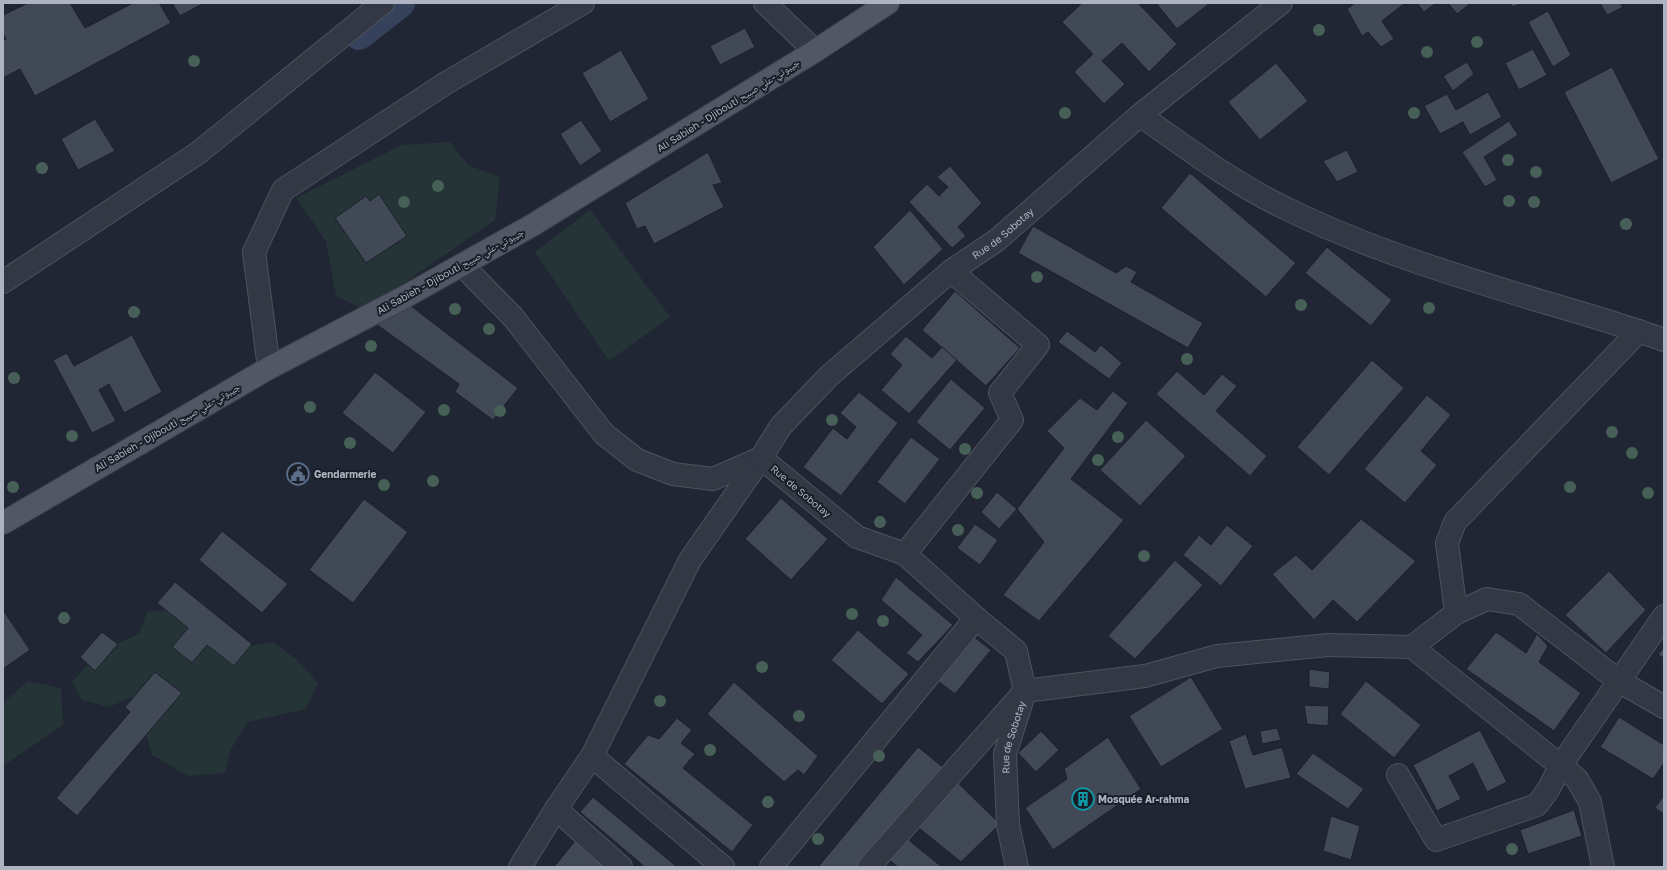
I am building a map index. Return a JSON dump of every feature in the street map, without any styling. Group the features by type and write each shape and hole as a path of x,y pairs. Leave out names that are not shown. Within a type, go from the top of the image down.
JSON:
{"main road":[{"name":"Ali Sabieh - Djibouti جيبوتي-علي صبيح","path":"3,523 269,368 462,265 531,226 815,51 888,3"}],"street":[{"path":"3,282 198,153 383,3"},
{"path":"269,368 254,252 283,190 446,84 583,3"},
{"path":"765,3 815,51"},
{"name":"Rue de Sobotay","path":"1017,867 1008,825 1005,754 1025,691 1016,651 976,618 905,554 856,537 761,458 781,426 828,376 951,271 996,240 1140,115 1281,3"},
{"path":"1140,115 1219,170 1284,208 1366,243 1517,294 1664,340"},
{"path":"462,265 513,317 604,434 637,460 674,474 713,479 761,458"},
{"path":"905,554 1012,420 1000,392 1038,345 951,271"},
{"path":"1456,613 1447,543 1455,522 1639,331"},
{"path":"520,867 556,809 592,756 690,560 761,458"},
{"path":"1412,647 1456,613 1487,599 1519,604 1619,681 1664,707"},
{"path":"1398,775 1436,840 1538,805 1561,766 1664,616"},
{"path":"771,867 976,618"},
{"path":"869,867 1025,691 1145,676 1217,656 1328,646 1412,647 1576,778 1590,802 1603,867"},
{"path":"592,756 723,867"},
{"path":"556,809 621,867"}],"shaded area":[{"path":"450,142 468,165 500,177 495,220 397,288 361,308 336,296 326,241 296,198 402,145"},
{"path":"590,210 670,317 609,361 535,252"},
{"path":"171,609 226,650 273,642 297,660 318,683 306,709 248,722 231,749 225,773 188,776 152,755 144,728 159,686 109,707 82,700 72,682 99,652 139,634 147,612"},
{"path":"28,681 61,688 63,725 3,766 3,703"}],"building":[{"path":"28,3 70,3 85,28 133,3 159,3 171,23 35,96 20,69 3,78 3,40 6,39 3,34 3,15"},
{"path":"172,3 204,3 180,16"},
{"path":"1082,3 1138,3 1177,44 1149,72 1122,43 1102,61 1125,84 1104,104 1074,72 1093,54 1062,22"},
{"path":"1156,3 1210,3 1177,29"},
{"path":"1355,3 1405,3 1382,21 1394,39 1381,47 1368,32 1362,36 1347,9"},
{"path":"1417,3 1436,3 1424,12"},
{"path":"1448,3 1471,3 1457,14"},
{"path":"1510,3 1522,3 1513,7"},
{"path":"1600,3 1620,3 1623,7 1607,15"},
{"path":"1548,11 1571,55 1553,67 1528,22"},
{"path":"745,28 755,47 720,65 710,46"},
{"path":"1533,49 1547,75 1519,90 1505,63"},
{"path":"621,50 649,99 610,122 582,73"},
{"path":"1467,62 1474,74 1453,91 1443,76"},
{"path":"1276,63 1308,101 1260,140 1228,102"},
{"path":"1612,67 1659,159 1611,183 1564,92"},
{"path":"1488,92 1502,117 1470,135 1463,122 1440,134 1424,106 1447,94 1456,110"},
{"path":"95,119 115,151 78,170 61,139"},
{"path":"581,120 602,151 580,166 560,134"},
{"path":"1509,121 1518,135 1484,157 1497,180 1485,187 1462,152"},
{"path":"1347,150 1358,172 1337,182 1323,161"},
{"path":"708,152 722,183 713,185 724,207 654,244 645,226 637,229 625,203"},
{"path":"950,166 982,203 958,227 966,236 952,248 909,202 927,184 939,196 948,187 937,177"},
{"path":"1190,173 1296,263 1266,297 1161,208"},
{"path":"379,194 407,236 366,263 335,218 366,196 370,201"},
{"path":"910,210 943,249 904,285 873,247"},
{"path":"1033,226 1116,273 1126,266 1137,272 1131,282 1203,323 1188,348 1018,253"},
{"path":"1327,247 1392,300 1371,326 1305,273"},
{"path":"955,291 1020,348 986,386 922,330"},
{"path":"411,306 518,388 493,420 455,392 459,384 376,324"},
{"path":"1067,331 1095,352 1101,345 1122,363 1109,379 1058,342"},
{"path":"132,335 162,392 124,413 109,384 99,390 116,421 92,433 53,360 67,353 74,366"},
{"path":"906,336 932,358 942,347 957,360 909,414 881,390 902,365 890,354"},
{"path":"1372,360 1404,388 1329,475 1297,447"},
{"path":"1177,371 1204,395 1222,374 1237,386 1216,411 1267,456 1250,476 1156,394"},
{"path":"375,372 426,412 393,453 342,413"},
{"path":"951,379 985,408 950,450 916,422"},
{"path":"1113,391 1128,403 1071,479 1124,520 1039,621 1003,595 1044,542 1017,509 1064,448 1047,431 1080,398 1097,410"},
{"path":"859,392 898,423 841,496 803,467 833,428 847,439 856,427 840,413"},
{"path":"1427,395 1451,415 1421,451 1437,465 1405,503 1364,469"},
{"path":"1146,420 1186,456 1140,506 1100,470"},
{"path":"911,437 940,459 905,504 877,482"},
{"path":"997,492 1017,509 999,529 981,512"},
{"path":"781,498 828,539 791,580 745,539"},
{"path":"364,499 408,532 353,603 309,570"},
{"path":"1361,519 1416,561 1357,622 1333,600 1314,620 1272,574 1296,555 1312,570"},
{"path":"975,524 998,540 980,565 957,548"},
{"path":"1227,525 1253,546 1221,586 1183,555 1199,535 1211,545"},
{"path":"222,531 288,584 262,613 199,560"},
{"path":"1175,560 1203,585 1135,659 1108,636"},
{"path":"1609,571 1646,610 1606,653 1565,615"},
{"path":"896,577 953,625 918,662 906,653 922,635 881,600"},
{"path":"175,582 252,644 234,666 207,645 192,663 172,647 188,628 157,603"},
{"path":"3,610 30,650 3,669"},
{"path":"858,630 909,674 882,704 831,660"},
{"path":"102,632 118,644 95,671 80,657"},
{"path":"1496,632 1526,653 1537,634 1548,646 1539,662 1581,693 1554,731 1466,669"},
{"path":"974,637 991,650 955,694 938,681"},
{"path":"1664,647 1664,658 1658,655"},
{"path":"1309,669 1330,672 1329,689 1309,687"},
{"path":"155,672 182,693 77,816 56,798 130,712 125,707"},
{"path":"1191,677 1223,729 1161,767 1129,716"},
{"path":"1366,681 1421,725 1394,758 1340,714"},
{"path":"734,682 818,756 804,775 798,770 784,782 707,714"},
{"path":"1304,705 1329,706 1328,726 1307,724"},
{"path":"1619,717 1664,745 1664,763 1653,779 1600,747"},
{"path":"677,718 692,730 681,743 695,754 683,768 753,825 732,852 624,764 648,735 659,739"},
{"path":"1277,728 1281,740 1262,744 1260,731"},
{"path":"1480,730 1507,782 1487,792 1473,763 1449,776 1461,799 1437,811 1413,765"},
{"path":"1041,731 1059,750 1036,772 1018,753"},
{"path":"1246,734 1253,755 1282,747 1291,778 1245,789 1229,741"},
{"name":"Mosquée Ar-rahma","path":"1108,737 1141,789 1053,850 1025,808 1067,779 1064,769"},
{"path":"918,747 944,768 863,867 818,867"},
{"path":"1313,753 1364,789 1348,809 1296,774"},
{"path":"957,782 1000,824 961,862 919,828"},
{"path":"1664,795 1664,814 1655,808"},
{"path":"593,797 677,867 645,867 580,812"},
{"path":"1574,810 1582,836 1528,854 1520,830"},
{"path":"1331,816 1360,826 1351,860 1323,851"},
{"path":"906,838 942,867 898,867 889,860"},
{"path":"575,841 605,867 554,867"}],"waterway":[{"path":"359,35 400,3"}],"place":[{"name":"Gendarmerie","path":"298,474"},
{"name":"Mosquée Ar-rahma","path":"1083,799"}]}
